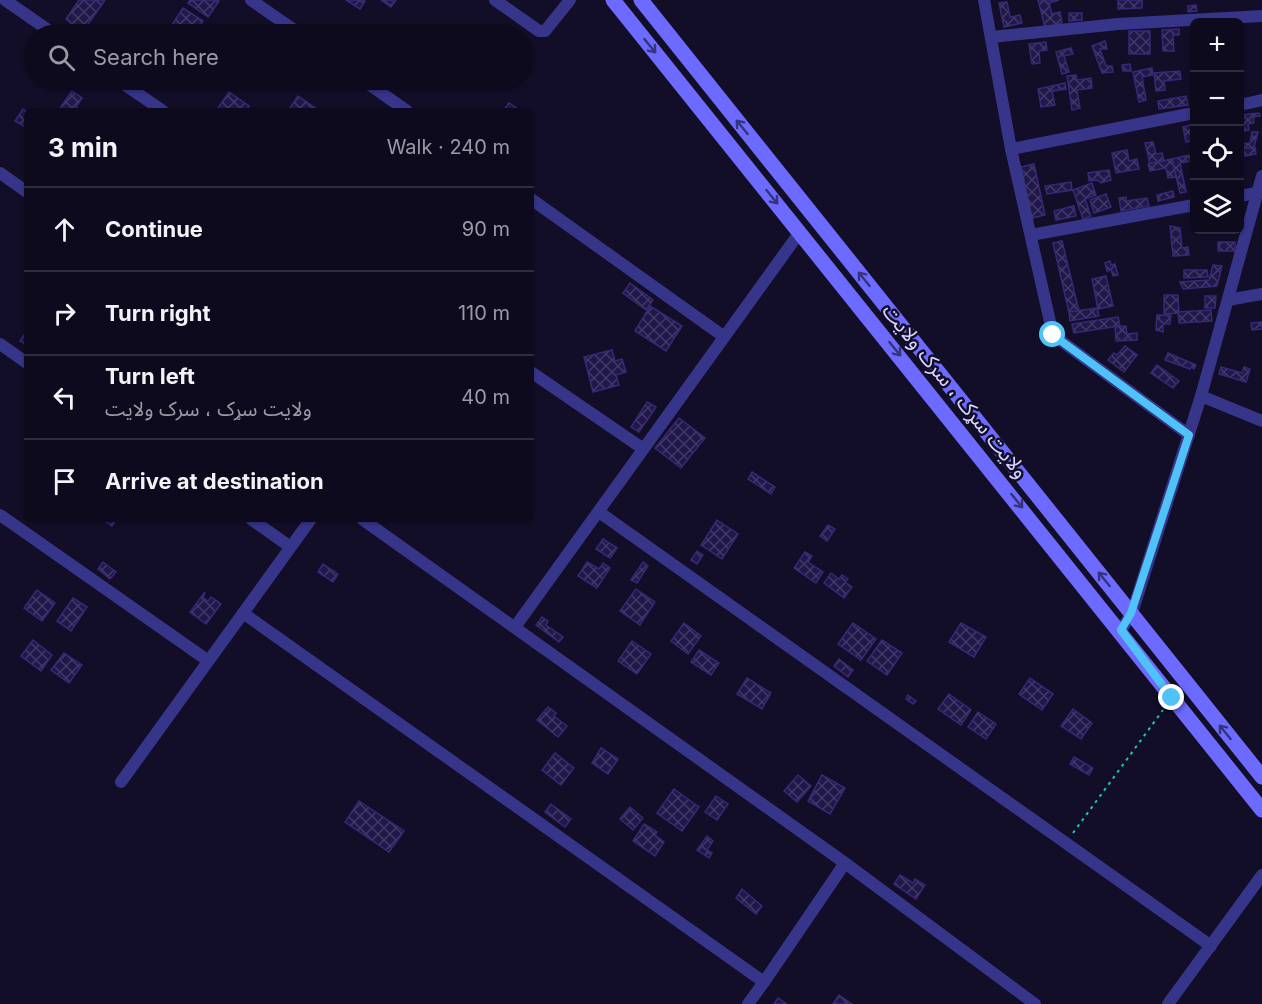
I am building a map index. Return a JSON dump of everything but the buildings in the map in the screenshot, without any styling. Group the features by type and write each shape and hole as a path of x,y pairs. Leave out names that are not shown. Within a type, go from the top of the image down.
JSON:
{"main road":[{"name":"ولایت سړک ، سرک ولایت","path":"614,0 1121,630 1262,810"},
{"name":"ولایت سړک ، سرک ولایت","path":"641,0 1262,777"}],"street":[{"path":"5,0 40,24"},
{"path":"251,0 286,24"},
{"path":"495,0 529,24"},
{"path":"534,27 539,31 545,31 570,0"},
{"path":"984,0 1011,149 1053,335 1189,435"},
{"path":"991,37 1118,24 1262,16"},
{"path":"133,90 160,108"},
{"path":"377,90 403,108"},
{"path":"1244,104 1262,100"},
{"path":"1011,149 1190,114"},
{"path":"0,173 24,190"},
{"path":"1121,630 1131,613 1189,435 1260,192 1262,176"},
{"path":"1244,195 1260,192"},
{"path":"534,201 723,336"},
{"path":"1031,235 1190,206"},
{"path":"515,627 800,231"},
{"path":"1228,300 1262,294"},
{"path":"0,344 24,361"},
{"path":"534,374 642,448"},
{"path":"1201,396 1262,421"},
{"path":"599,512 1211,946"},
{"path":"0,515 207,660"},
{"path":"255,522 290,546"},
{"path":"121,782 309,522"},
{"path":"366,522 845,863 1035,1004"},
{"path":"243,613 764,982"},
{"path":"748,1004 845,863"},
{"path":"1168,1004 1262,875"}],"path":[{"path":"1067,842 1172,698"}],"route":[{"path":"1053,335 1189,435 1131,613 1121,630 1172,698"}]}
